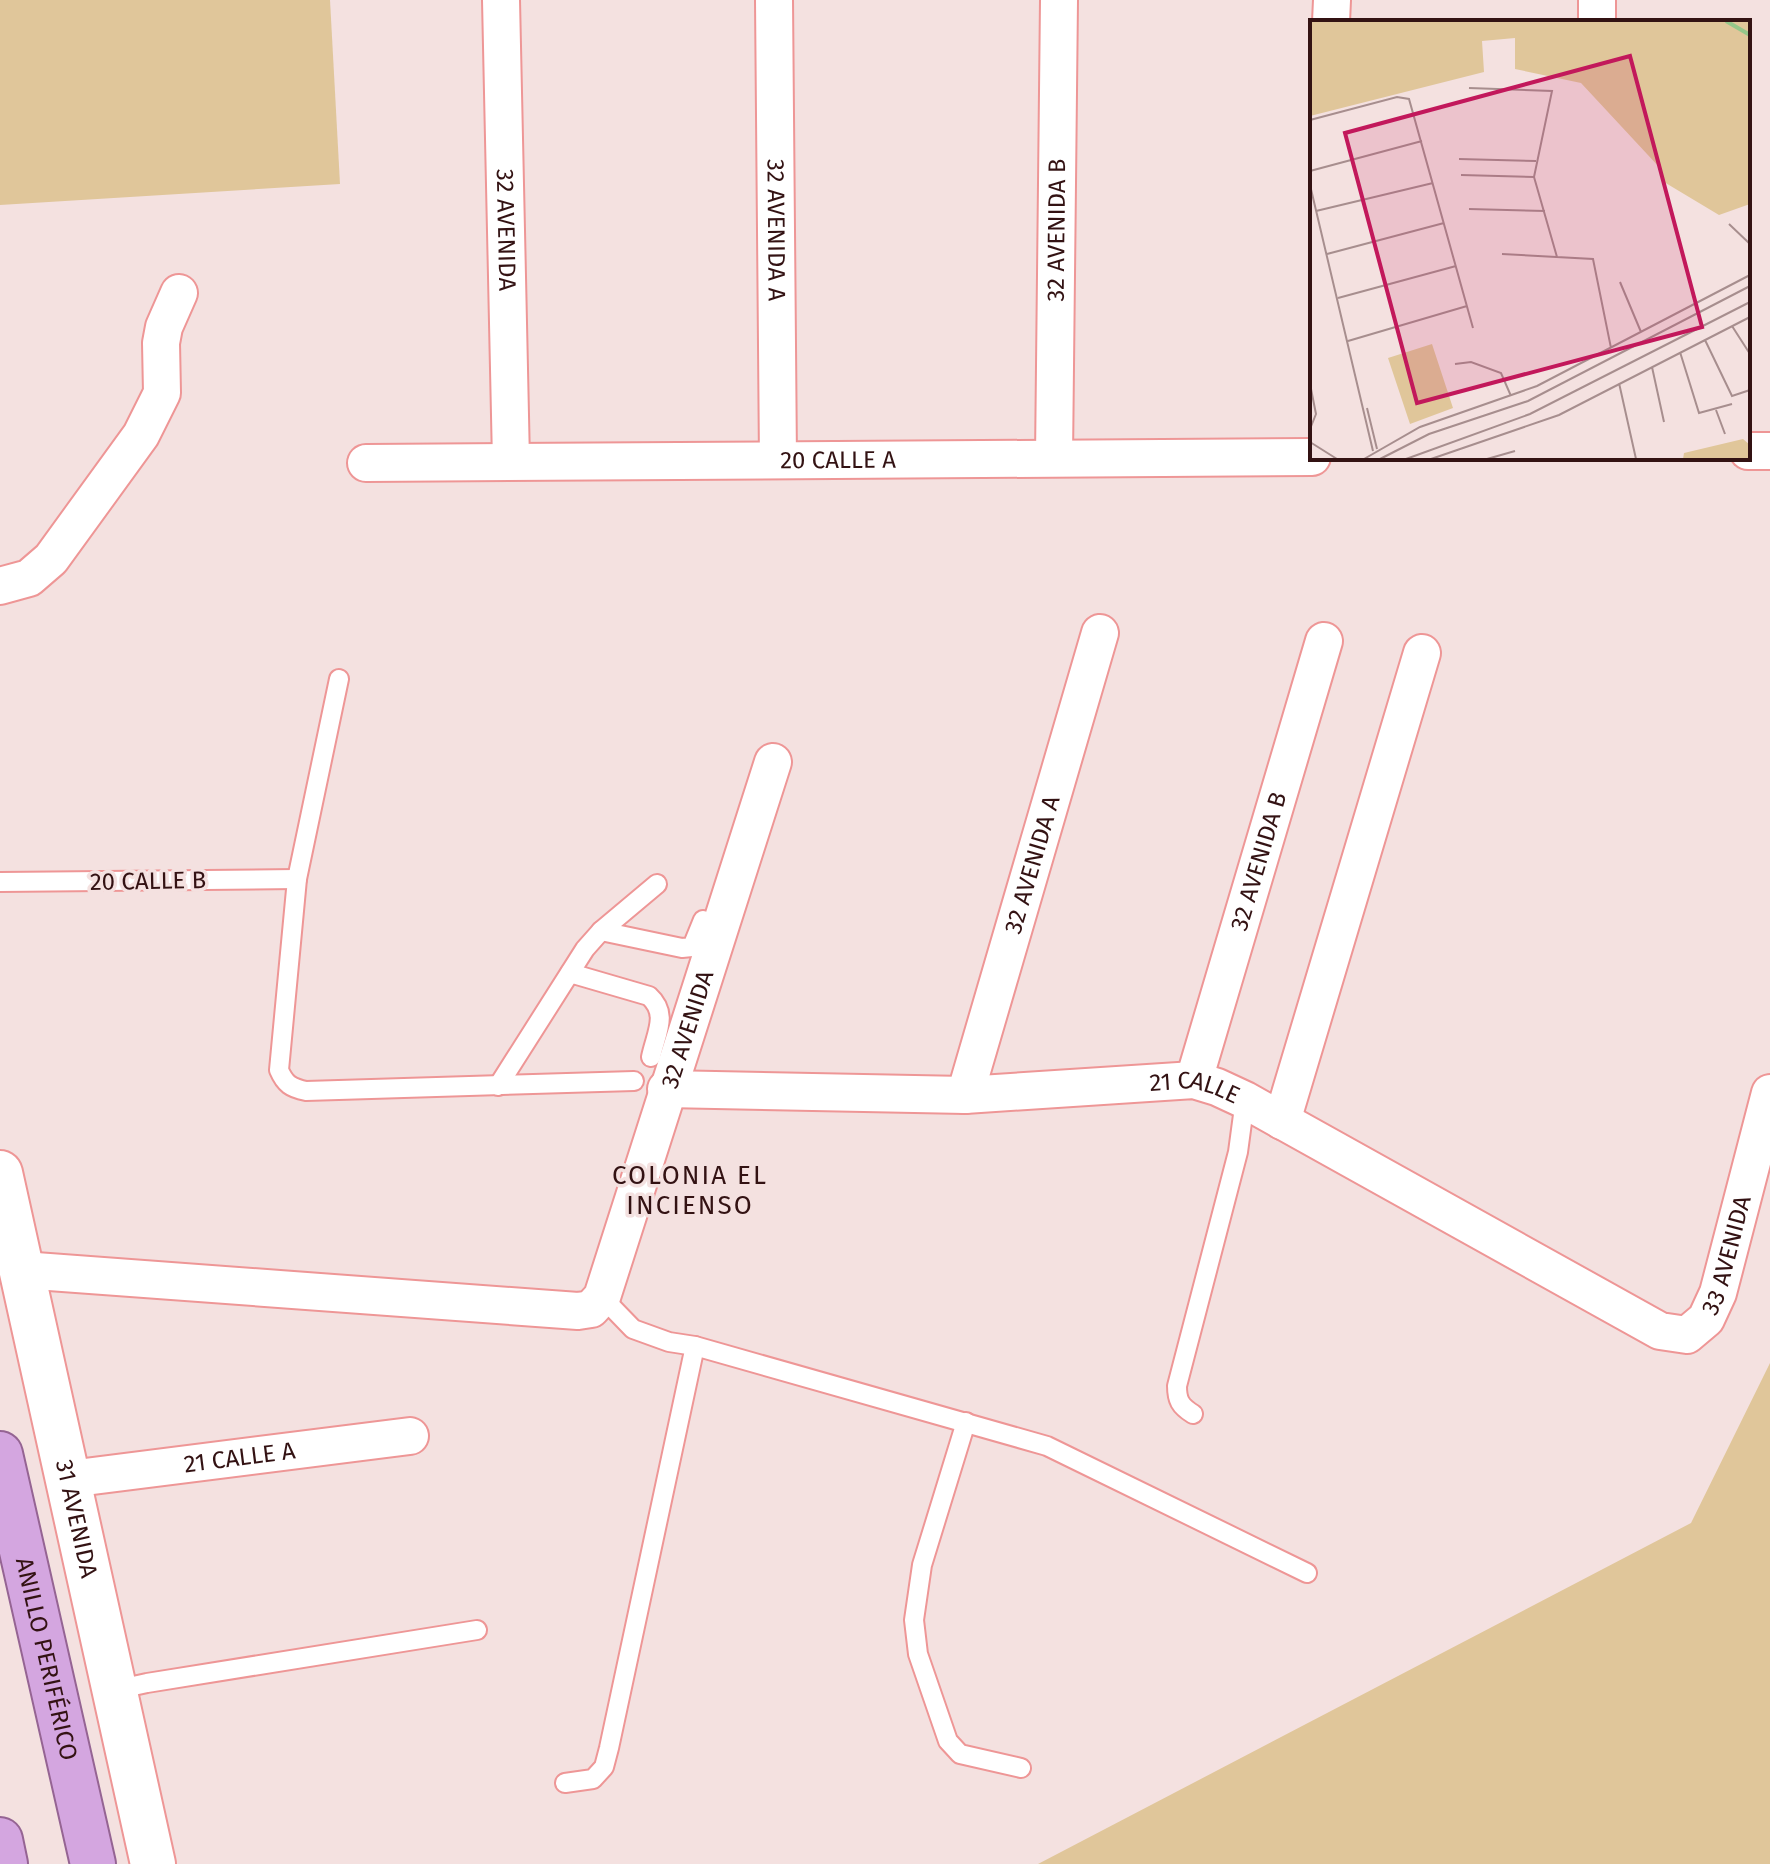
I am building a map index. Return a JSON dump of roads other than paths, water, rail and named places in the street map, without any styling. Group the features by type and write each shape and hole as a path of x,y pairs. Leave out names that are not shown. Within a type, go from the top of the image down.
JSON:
{"highway":[{"name":"ANILLO PERIFÉRICO","path":"0,1454 93,1864"},
{"path":"0,1840 5,1864"}],"street":[{"name":"32 AVENIDA","path":"501,0 511,461"},
{"name":"32 AVENIDA A","path":"774,0 778,460"},
{"name":"32 AVENIDA B","path":"1054,458 1059,0"},
{"path":"1331,20 1332,0"},
{"path":"0,586 29,578 51,559 141,435 162,393 161,343 164,327 179,293"},
{"name":"20 CALLE A","path":"366,463 1310,457"},
{"name":"32 AVENIDA A","path":"965,1095 1100,633"},
{"name":"32 AVENIDA B","path":"1194,1080 1324,641"},
{"path":"1282,1121 1422,653"},
{"name":"32 AVENIDA","path":"602,1297 650,1085 773,762"},
{"name":"21 CALLE","path":"650,1085 965,1095 1194,1080 1245,1100 1660,1331"},
{"name":"33 AVENIDA","path":"1660,1331 1687,1335 1706,1319 1718,1293 1770,1093"},
{"name":"31 AVENIDA","path":"0,1173 153,1864"},
{"path":"22,1270 578,1311 591,1309 602,1297"},
{"name":"21 CALLE A","path":"69,1479 410,1436"}],"lane":[{"path":"339,679 297,879 279,1070 283,1080 292,1088 306,1091 650,1085"},
{"name":"20 CALLE B","path":"0,882 297,879"},
{"path":"498,1086 570,973 601,931 657,884"},
{"path":"601,931 682,948 692,947 703,920"},
{"path":"570,973 649,996 658,1004 661,1012 651,1057"},
{"path":"1193,1414 1177,1398 1177,1386 1238,1152 1245,1100"},
{"path":"602,1297 633,1329 669,1342 695,1346 1047,1446 1307,1573"},
{"path":"565,1783 593,1779 604,1767 695,1346"},
{"path":"966,1422 922,1565 914,1620 918,1654 948,1741 960,1754 1021,1768"},
{"path":"115,1690 477,1630"}],"district":[{"name":"COLONIA EL INCIENSO","path":"690,1190"}]}
